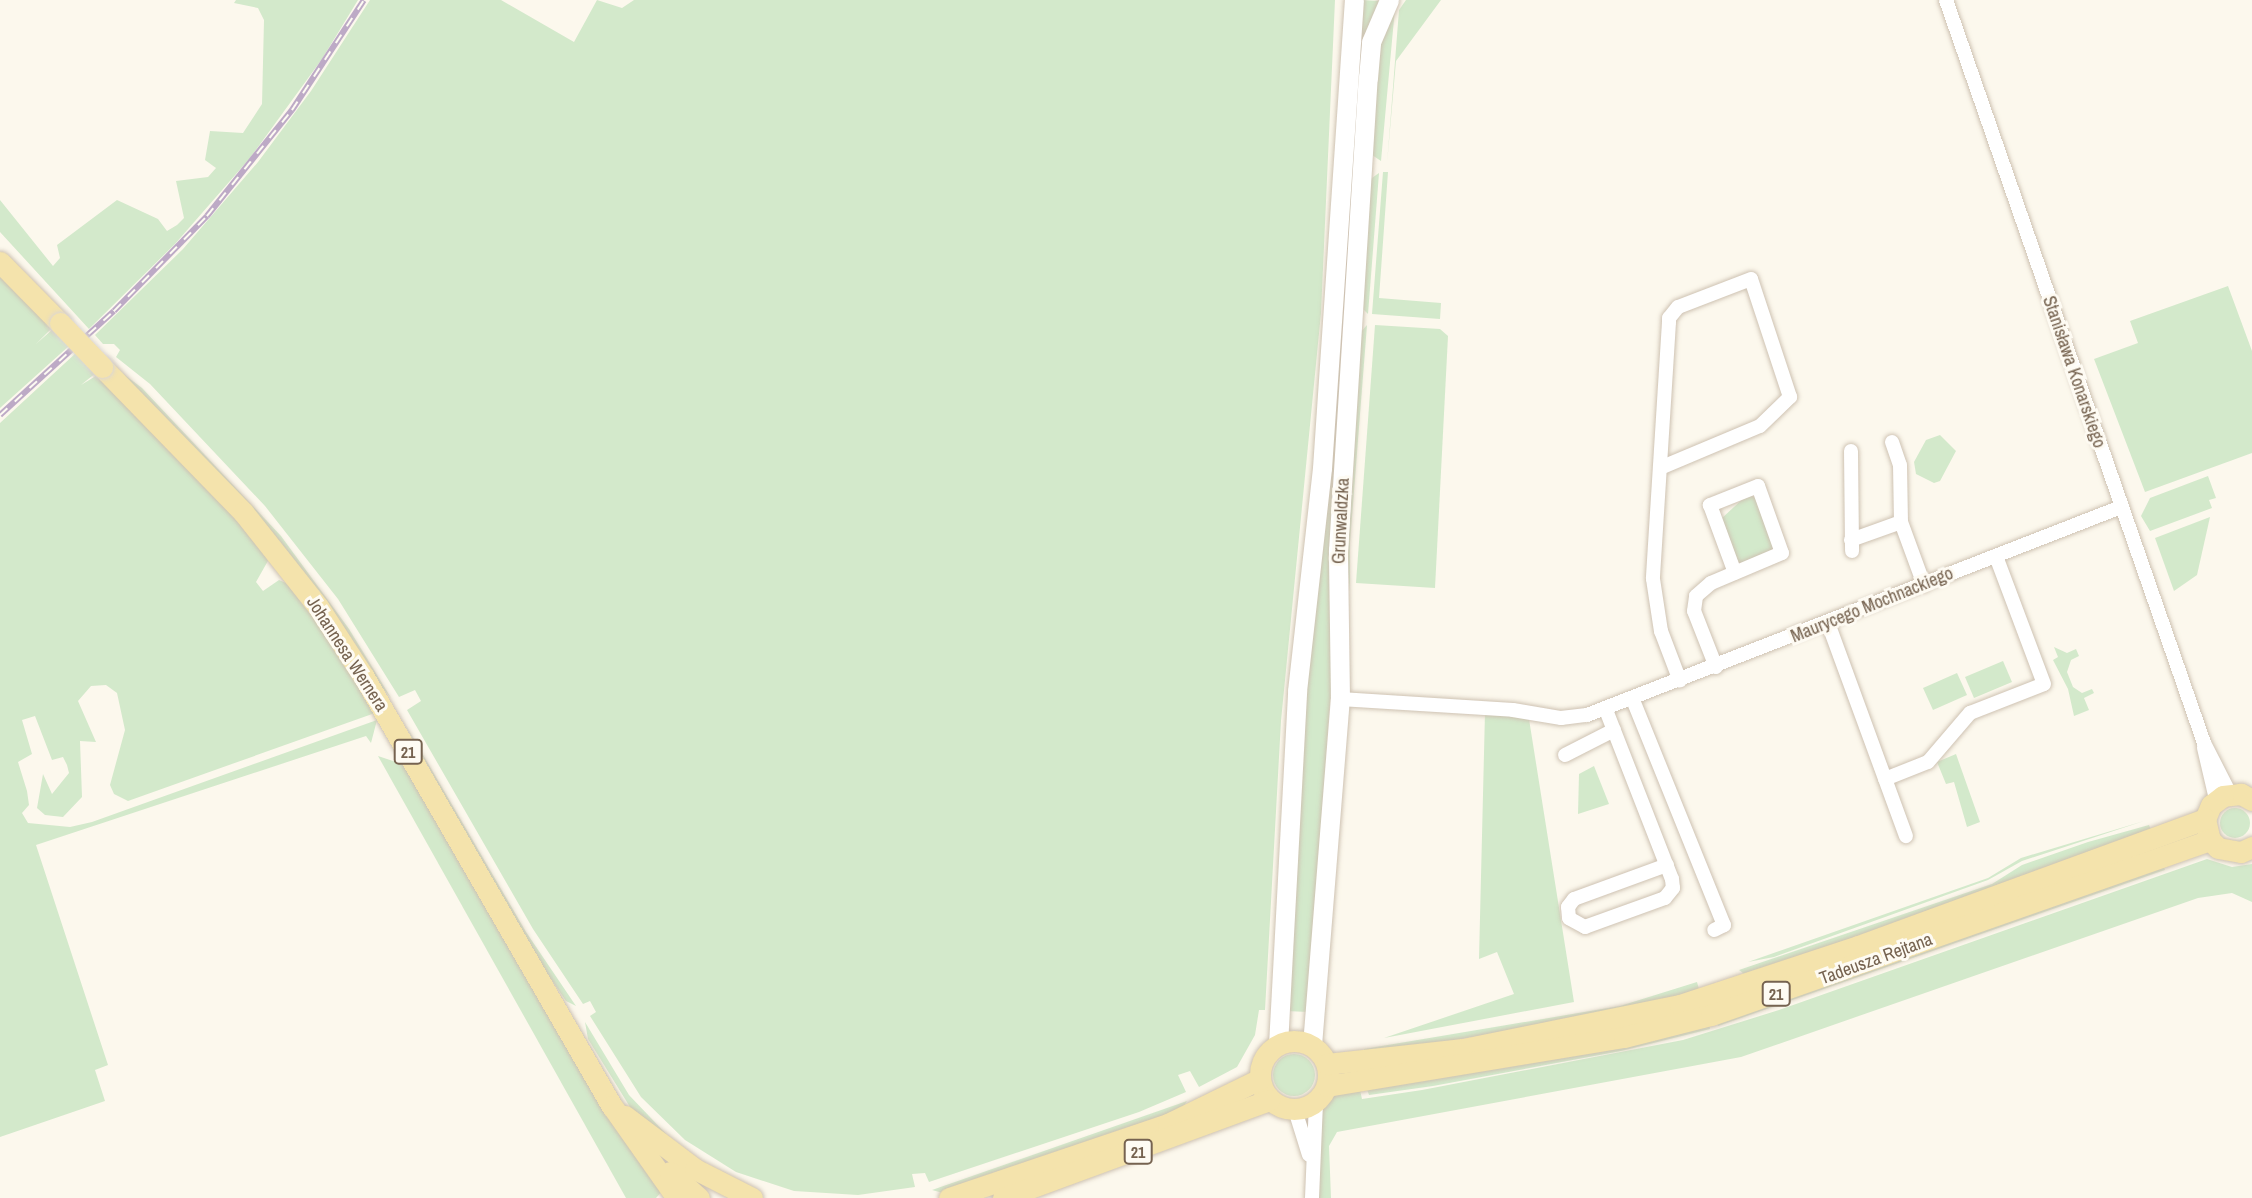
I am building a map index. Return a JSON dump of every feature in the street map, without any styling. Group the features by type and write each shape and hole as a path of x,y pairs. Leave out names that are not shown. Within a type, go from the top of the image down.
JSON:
{"main road":[{"name":"Johannesa Wernera","path":"0,262 250,520 331,626 612,1106 677,1198"},
{"path":"2252,800 2223,797 2205,819 2210,840 2229,852 2252,847"},
{"name":"Tadeusza Rejtana","path":"1327,1064 1463,1049 1680,1005 1846,950 2205,819"},
{"name":"Tadeusza Rejtana","path":"1321,1094 1624,1037 1711,1015 2210,840"},
{"path":"1295,1110 1270,1100 1260,1079 1264,1059 1278,1045 1289,1041 1312,1045 1327,1064 1321,1094"},
{"name":"21","path":"949,1198 1168,1124 1260,1079"},
{"name":"21","path":"1295,1110 1321,1094"},
{"name":"21","path":"1003,1198 1270,1100"},
{"name":"21","path":"612,1106 678,1158 752,1198"},
{"name":"Johannesa Wernera","path":"636,1143 699,1198"}],"street":[{"name":"Grunwaldzka","path":"1278,1045 1297,691 1322,468 1354,0"},
{"name":"Grunwaldzka","path":"1312,1045 1340,699 1338,550 1368,78 1371,42 1389,0"},
{"name":"Stanisława Konarskiego","path":"1946,0 2223,797"},
{"path":"1660,468 1760,426 1790,397 1751,279 1682,305 1671,314 1660,468 1654,594 1680,681"},
{"path":"1892,442 1900,466 1901,522 1924,585"},
{"path":"1851,452 1852,545 1901,522"},
{"path":"1716,667 1693,602 1705,586 1782,553 1758,486 1710,505 1735,573"},
{"name":"Maurycego Mochnackiego","path":"1340,699 1513,710 1561,718 1606,710 2121,507"},
{"path":"1885,779 1928,762 1970,713 2044,684 1996,556"},
{"path":"1828,623 1906,836"},
{"path":"1628,702 1724,925 1714,930"},
{"path":"1606,710 1667,865 1673,888 1665,898 1585,927 1569,918 1568,907 1574,899 1667,865"},
{"path":"1565,755 1614,730"},
{"path":"1312,1198 1321,1094"},
{"path":"1295,1110 1303,1127 1313,1180"}],"green space":[{"path":"236,0 358,0 322,59 250,158 175,244 89,329 0,232 0,200 53,266 60,258 57,245 117,200 158,219 167,231 177,225 184,218 176,181 208,177 216,168 205,160 210,131 243,133 262,104 264,20 258,8 234,3"},
{"path":"370,0 501,0 574,42 597,0 622,8 634,0 1335,0 1321,313 1281,721 1265,1010 1259,1010 1255,1035 1237,1067 1199,1087 1190,1071 1178,1075 1186,1092 1139,1112 929,1182 925,1173 912,1174 915,1187 858,1195 794,1191 736,1172 685,1140 641,1097 590,1016 596,1012 590,1001 583,1004 533,929 407,710 421,701 415,690 399,697 338,599 265,506 150,384 116,357 120,350 114,344 103,344 95,335 183,249 258,162 311,91"},
{"path":"1360,0 1380,1 1308,1012 1286,1011 1300,748"},
{"path":"1406,0 1441,0 1396,61 1387,164 1399,10"},
{"path":"1395,9 1381,161 1372,155 1379,44"},
{"path":"1383,172 1388,172 1379,298 1441,303 1440,319 1372,314"},
{"path":"1379,173 1368,314 1363,309 1369,180"},
{"path":"0,273 53,327 36,344 53,329 70,345 0,408"},
{"path":"2228,286 2252,351 2252,453 2145,492 2094,359 2138,343 2130,321"},
{"path":"1367,325 1350,542 1350,591 1346,553 1360,333"},
{"path":"1375,325 1440,329 1448,336 1435,588 1356,583"},
{"path":"77,352 97,372 81,385 99,374 217,495 269,559 256,582 263,591 279,580 293,586 375,713 128,801 114,794 110,785 125,730 117,693 106,685 91,686 78,701 96,742 80,741 82,797 63,817 45,815 37,808 43,774 52,794 69,773 67,765 63,757 52,760 35,716 22,720 32,754 18,762 29,805 22,813 28,823 70,827 92,822 377,720 371,743 366,736 36,845 108,1065 95,1070 105,1101 0,1137 0,423"},
{"path":"122,373 142,388 281,536 349,629 391,698"},
{"path":"1940,435 1956,451 1940,481 1934,483 1916,474 1914,462 1926,440"},
{"path":"2208,476 2216,498 2209,500 2212,508 2150,531 2141,516 2150,498"},
{"path":"1748,494 1759,500 1775,548 1739,567 1721,519"},
{"path":"2210,517 2197,575 2174,591 2155,538"},
{"path":"2054,647 2067,653 2076,649 2079,656 2071,660 2067,672 2073,687 2082,693 2092,689 2094,693 2084,698 2089,710 2074,716 2068,689 2053,660 2058,657"},
{"path":"2003,661 2012,682 1974,698 1965,677"},
{"path":"1957,673 1967,695 1933,710 1923,688"},
{"path":"1485,712 1529,719 1574,1002 1384,1038 1514,994 1497,952 1479,959"},
{"path":"401,717 526,932 576,1006 566,1001 525,941"},
{"path":"1956,754 1980,822 1967,827 1954,782 1946,784 1937,762"},
{"path":"378,756 408,766 664,1189 656,1198 626,1198"},
{"path":"1594,766 1609,804 1578,814 1579,774"},
{"path":"2235,808 2246,812 2250,823 2246,834 2235,838 2224,834 2220,823 2224,812"},
{"path":"2144,821 2022,861 1988,880 1774,957 1748,962 1988,878 2021,858"},
{"path":"2149,825 2152,833 1747,976 1739,970 1992,884 2022,865 2088,842"},
{"path":"2207,859 2232,867 2252,864 2252,902 2232,893 2198,898 1741,1057 1337,1132 1329,1146 1331,1198 1319,1198 1321,1111 1333,1095 1360,1090 1362,1099 1422,1090 1683,1040 1779,1010"},
{"path":"2163,864 2165,870 1718,1026 1716,1021"},
{"path":"1697,982 1700,993 1611,1014 1364,1055 1364,1049 1620,1006"},
{"path":"585,1022 629,1095 669,1137 645,1123 630,1107 588,1039"},
{"path":"1709,1023 1710,1029 1621,1051 1433,1086 1369,1095 1367,1089 1603,1048"},
{"path":"1294,1054 1309,1060 1315,1075 1309,1090 1294,1096 1279,1090 1273,1075 1279,1060"},
{"path":"1187,1101 1182,1109 943,1193 932,1190"}],"railway":[{"path":"0,415 114,311 207,216 292,110 364,0"}]}
